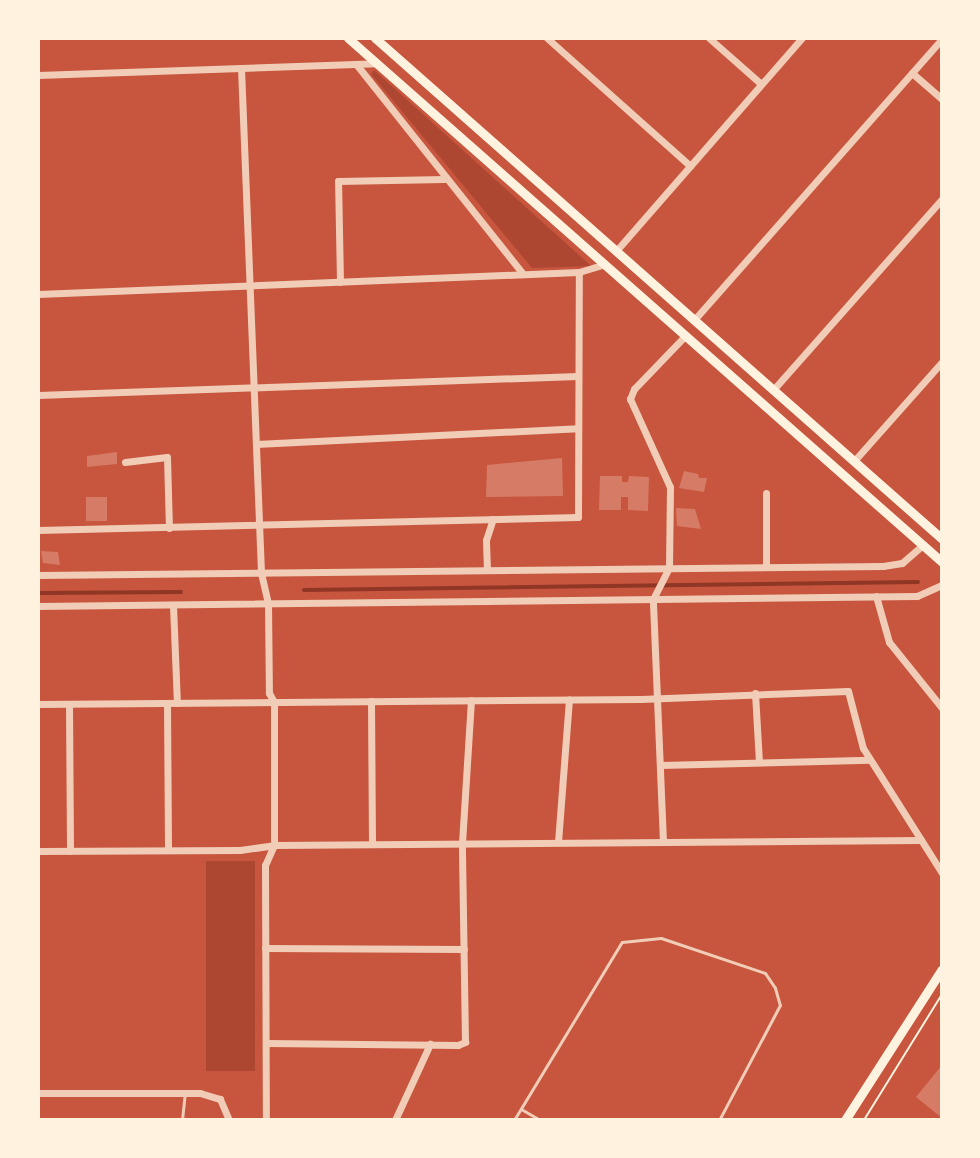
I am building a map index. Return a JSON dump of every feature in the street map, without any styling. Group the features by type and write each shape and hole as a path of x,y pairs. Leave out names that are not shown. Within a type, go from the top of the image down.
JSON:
{"main road":[{"path":"348,38 942,562"},
{"path":"375,38 938,535 923,545"},
{"path":"602,265 616,251"},
{"path":"845,1120 942,969"}],"street":[{"path":"547,38 690,166"},
{"path":"709,38 761,84"},
{"path":"616,251 802,38"},
{"path":"694,320 942,39"},
{"path":"38,75 377,63"},
{"path":"356,64 444,179 523,274"},
{"path":"241,68 261,573 268,603 269,693 274,702 274,845 265,865 266,1120"},
{"path":"912,73 942,99"},
{"path":"340,282 338,181 444,179"},
{"path":"773,390 942,199"},
{"path":"38,294 579,272 602,265"},
{"path":"38,530 578,517 579,272"},
{"path":"663,842 653,599 669,568 668,480 630,399 634,389 685,336"},
{"path":"854,461 942,362"},
{"path":"38,395 578,376"},
{"path":"256,444 578,428"},
{"path":"125,462 167,457 169,528"},
{"path":"766,493 766,567"},
{"path":"487,570 486,540 493,519"},
{"path":"938,535 942,523"},
{"path":"38,575 892,565 910,558 923,545"},
{"path":"38,606 924,595 942,585"},
{"path":"876,596 889,642 942,708"},
{"path":"173,605 177,703"},
{"path":"38,704 569,699 848,691 858,738 942,873"},
{"path":"755,693 759,762"},
{"path":"558,842 569,699"},
{"path":"266,1043 463,1044 462,843 471,700"},
{"path":"371,701 372,844"},
{"path":"167,703 168,850"},
{"path":"69,704 70,851"},
{"path":"660,765 870,760"},
{"path":"38,851 240,850 274,845 921,840"},
{"path":"265,948 464,949"},
{"path":"395,1120 430,1044"},
{"path":"38,1093 185,1093 220,1099 229,1120"}],"lane":[{"path":"514,1120 622,942 661,938 765,973 775,988 780,1005 719,1120"},
{"path":"182,1120 185,1093"},
{"path":"521,1109 540,1120"}],"path":[{"path":"864,1120 942,994"}],"shaded area":[{"path":"374,70 591,266 532,268 371,74"},
{"path":"206,861 255,861 255,1071 206,1071"}],"building":[{"path":"117,452 117,464 87,467 87,456"},
{"path":"562,458 563,496 486,497 487,465"},
{"path":"684,471 707,478 704,492 679,488"},
{"path":"600,476 622,476 622,482 628,482 629,476 649,477 648,511 628,510 628,497 621,497 621,510 599,510"},
{"path":"86,497 107,497 107,521 86,521"},
{"path":"676,508 695,509 701,529 677,526"},
{"path":"41,551 58,552 60,565 43,563"},
{"path":"942,1065 942,1118 916,1097"}],"waterway":[{"path":"304,590 918,582"},
{"path":"38,593 181,592"}]}
